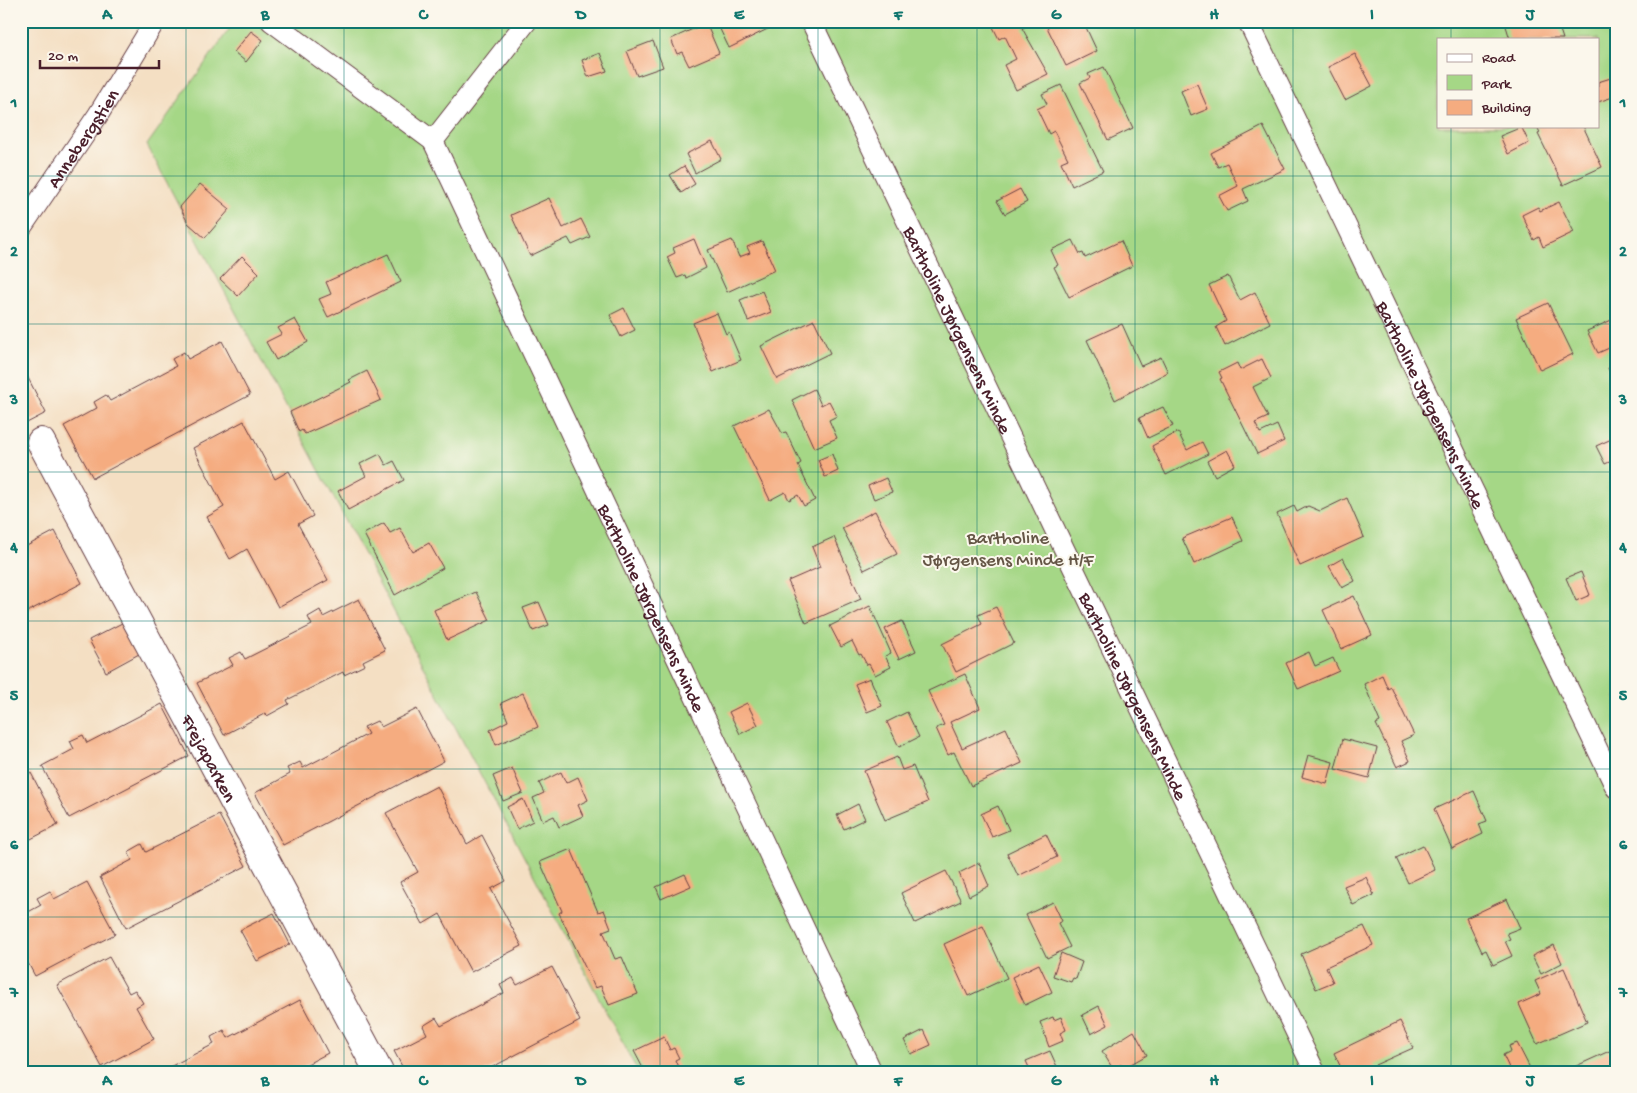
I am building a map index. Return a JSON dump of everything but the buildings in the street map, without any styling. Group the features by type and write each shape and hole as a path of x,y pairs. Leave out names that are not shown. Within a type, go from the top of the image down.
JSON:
{"street":[{"name":"Frejaparken","path":"41,442 379,1072"}],"lane":[{"name":"Annebergstien","path":"21,228 98,116 155,21"},
{"name":"Bartholine Jørgensens Minde","path":"271,21 433,141 872,1072"},
{"path":"433,141 527,21"},
{"name":"Bartholine Jørgensens Minde","path":"811,21 1314,1072"},
{"name":"Bartholine Jørgensens Minde","path":"1248,21 1616,788"}],"green space":[{"name":"Bartholine Jørgensens Minde H/F","path":"235,21 1616,21 1616,1072 638,1072 147,145"}]}
